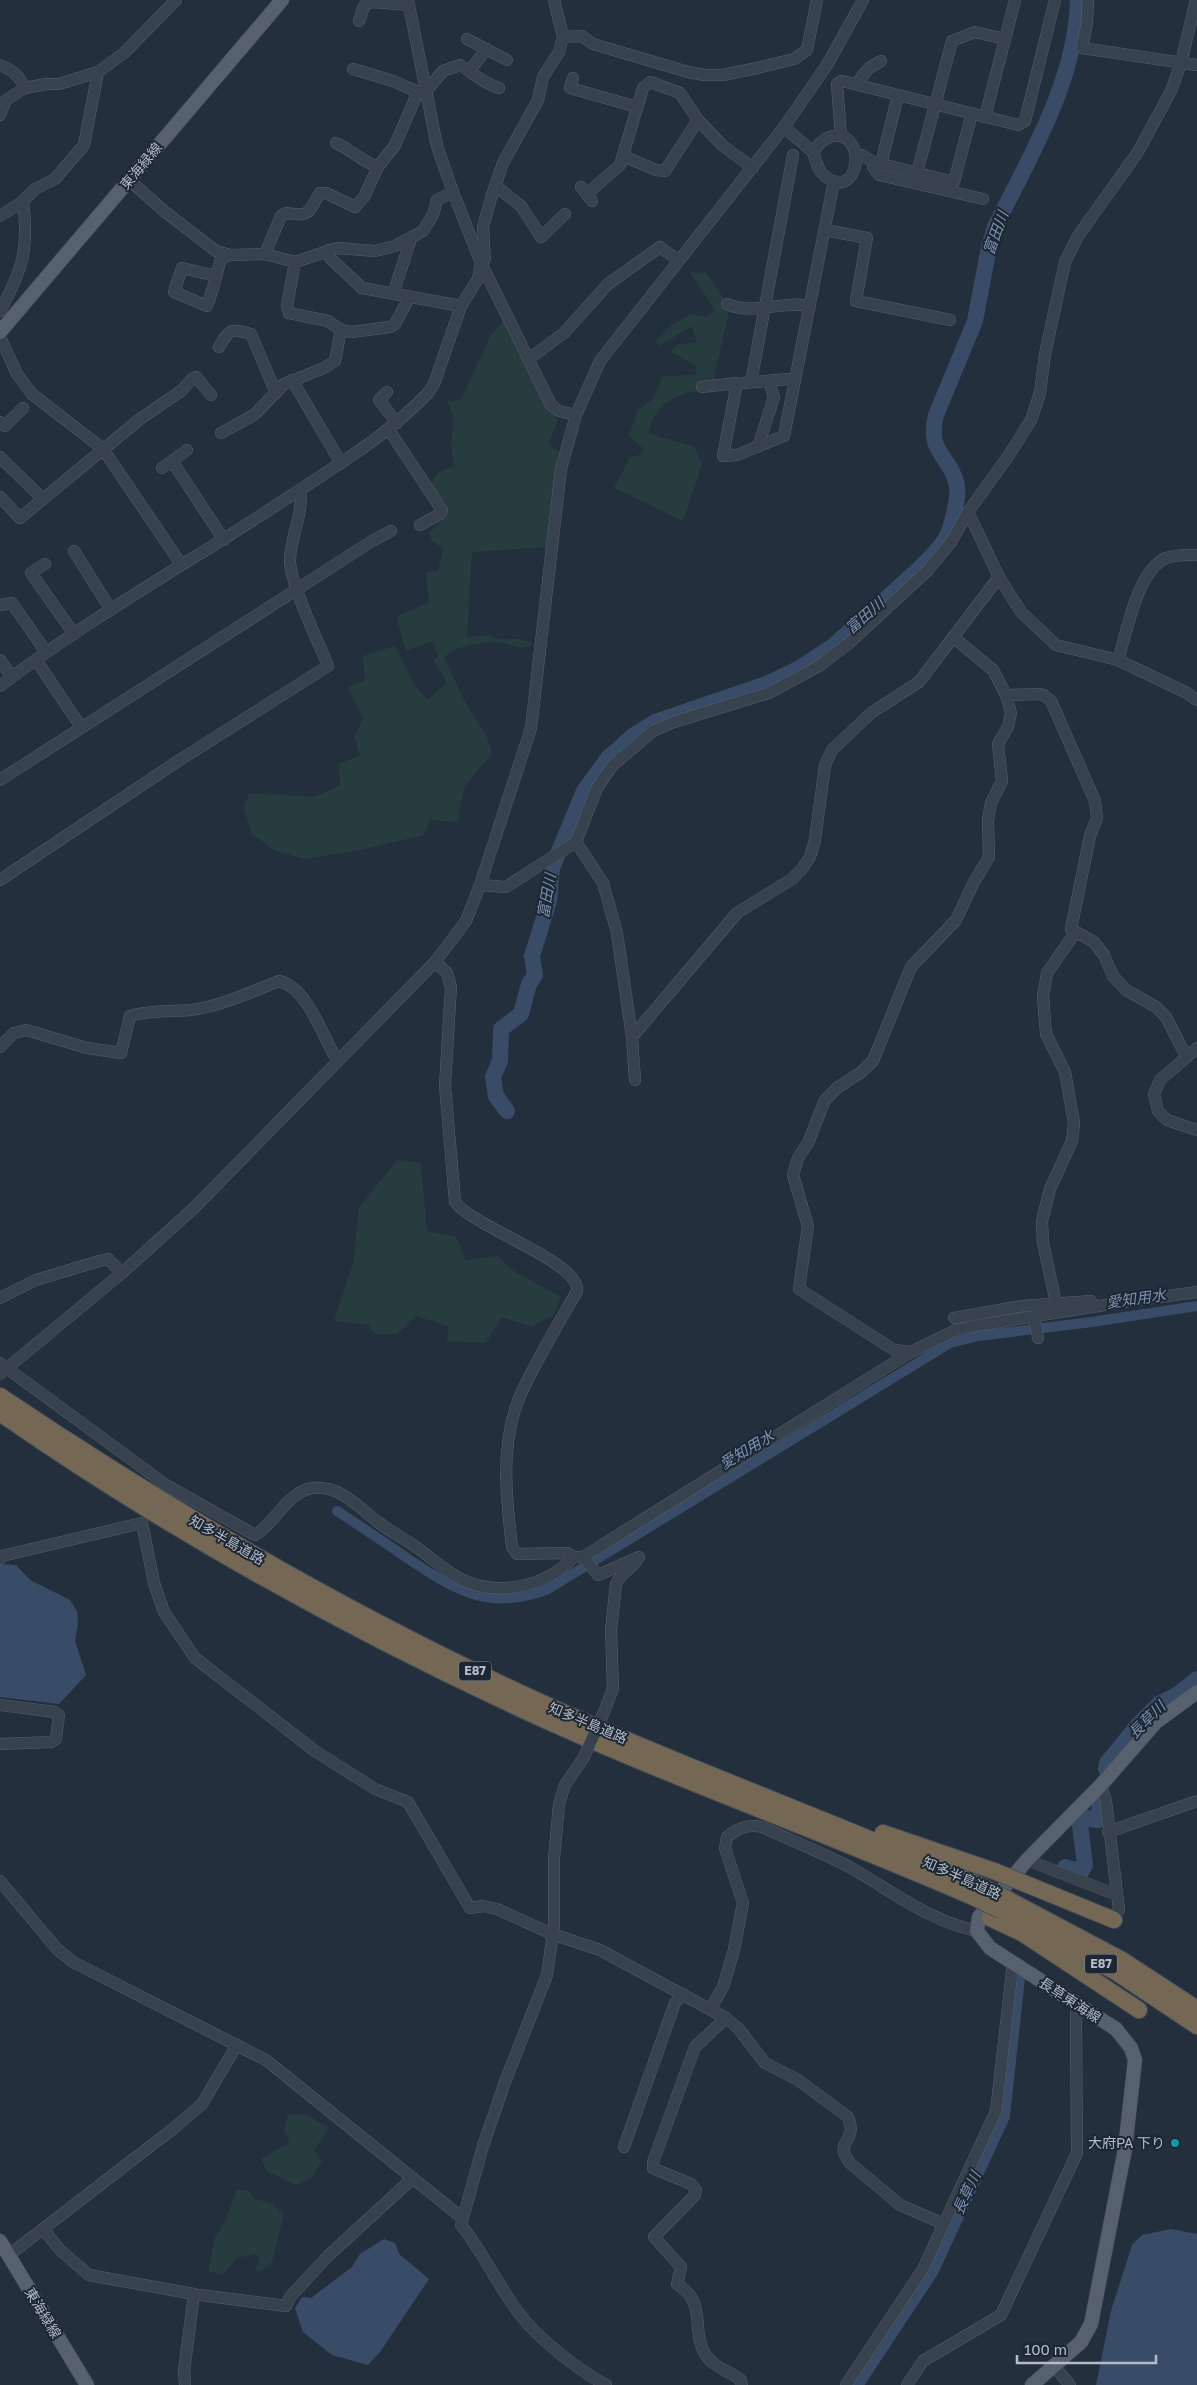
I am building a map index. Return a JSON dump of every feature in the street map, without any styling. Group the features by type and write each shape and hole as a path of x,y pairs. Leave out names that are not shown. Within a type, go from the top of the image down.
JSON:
{"highway":[{"name":"知多半島道路","path":"0,1396 178,1511 293,1578 399,1634 488,1678 587,1723 797,1808 1000,1909 1108,1968 1197,2026"},
{"name":"知多半島道路","path":"0,1413 171,1523 287,1590 393,1646 582,1736 973,1896"},
{"path":"797,1808 838,1817 1117,1915"},
{"path":"973,1896 1000,1909 1022,1934 1139,2010"},
{"name":"知多半島道路","path":"1000,1909 1122,1960 1197,2009"}],"main road":[{"name":"東海緑線","path":"2,320 129,180 282,0"},
{"path":"978,1931 979,1917 1027,1860 1101,1785 1156,1722 1197,1692"},
{"name":"長草東海線","path":"978,1931 990,1948 1123,2035 1131,2048 1135,2060 1125,2149 1091,2324 1081,2342 1032,2385"},
{"name":"東海緑線","path":"0,2241 87,2385"}],"street":[{"path":"0,115 6,100 25,88 46,84 59,84 98,72 124,53 176,0"},
{"path":"0,686 46,652 181,564 224,540 341,463 393,427 428,393 434,384 461,306 478,279 481,263 485,259 483,227 503,163 538,100 543,77 559,52 563,37 554,0"},
{"path":"563,37 582,36 593,44 688,72 723,75 779,63 804,55 807,50 817,0"},
{"path":"863,0 827,65 784,127 754,168 678,260 600,361 576,415 561,469 531,728 480,885 466,921 435,962 194,1208 122,1273 2,1368 166,1485 255,1534 262,1530 289,1501 313,1488 337,1492 352,1499 376,1520 413,1544 455,1576 474,1584 508,1588 527,1585 550,1576 911,1352 956,1330 1034,1316 1197,1292"},
{"path":"985,117 1014,0"},
{"path":"841,136 837,84 842,81 1018,125 1025,120 1055,0"},
{"path":"1088,0 1087,23 1082,48 1197,65"},
{"path":"480,885 506,887 576,842 597,788 612,766 653,731 674,722 768,693 819,666 848,644 928,570 951,542 968,512 1009,455 1031,420 1040,392 1045,354 1065,262 1078,236 1138,152 1171,91 1181,63 1196,0"},
{"path":"359,21 364,6 372,2 408,3 422,92 437,146 481,263 530,358 551,404 559,411 576,415"},
{"path":"918,173 952,41 975,32 1005,39"},
{"path":"467,39 507,60"},
{"path":"469,71 487,49"},
{"path":"856,84 869,68 881,61"},
{"path":"0,65 10,69 19,77 25,88"},
{"path":"265,254 281,216 286,213 303,216 307,214 320,193 326,193 355,207 364,197 378,166 396,145 422,92 443,71 460,65 484,84 499,88"},
{"path":"353,69 422,92"},
{"path":"0,216 23,201 35,189 56,179 84,145 98,72"},
{"path":"573,78 570,88 637,108"},
{"path":"587,194 620,165 643,88 650,82 680,93 698,120 723,146 754,168"},
{"path":"898,95 877,163 873,167 879,175 982,199"},
{"path":"856,156 862,155 877,163 954,182 972,113"},
{"path":"623,156 656,170 665,171 698,120"},
{"path":"784,127 813,153 816,166 829,179 834,181 848,180 853,175 856,156 849,140 841,136 824,138 813,153"},
{"path":"336,143 354,152 362,160 378,166"},
{"path":"751,382 793,155"},
{"path":"129,180 164,211 216,251 231,255"},
{"path":"737,383 723,456 737,455 784,436 834,181"},
{"path":"496,186 521,206 548,248"},
{"path":"216,276 221,258 231,255 265,254 295,262 337,248 375,251 395,246 411,239 428,226 437,200 453,192"},
{"path":"2,320 24,259 26,227 23,201"},
{"path":"541,237 565,214"},
{"path":"825,230 867,238 856,301 950,320"},
{"path":"393,294 411,239"},
{"path":"530,358 564,333 608,284 660,247 678,260"},
{"path":"328,250 330,258 362,288 461,306"},
{"path":"295,262 287,306 289,313 328,321 341,330 352,332 390,327 399,318 409,298"},
{"path":"727,304 736,308 810,306"},
{"path":"219,347 229,332 235,330 251,334 276,393"},
{"path":"220,433 254,415 284,384 324,368 335,361 341,330"},
{"path":"0,337 17,374 32,394 103,449 181,564"},
{"path":"0,497 20,518 140,419 181,391 192,379 196,377 210,395"},
{"path":"292,380 341,463"},
{"path":"702,387 769,380 795,380"},
{"path":"758,447 774,397 769,380"},
{"path":"387,392 379,400 442,510 440,514 420,525"},
{"path":"0,422 6,426 23,408"},
{"path":"162,468 187,450"},
{"path":"0,457 43,499"},
{"path":"172,461 224,540"},
{"path":"0,880 171,766 328,666 292,576 290,556 300,503 300,490"},
{"path":"968,512 999,577 1021,612 1056,645 1118,660 1187,693 1197,700"},
{"path":"0,780 372,540 391,531"},
{"path":"74,551 111,610"},
{"path":"1118,660 1141,586 1151,570 1166,558 1179,555 1197,555"},
{"path":"45,564 31,573 74,634"},
{"path":"632,1037 737,913 792,878 802,869 810,857 815,840 825,766 832,750 871,713 919,682 938,661 952,637 999,577"},
{"path":"0,605 12,603 46,652"},
{"path":"911,1352 894,1350 799,1289 808,1220 793,1175 798,1158 808,1143 825,1100 837,1088 860,1073 873,1061 911,967 956,920 974,882 989,857 988,820 991,803 1002,781 998,744 1008,727 1011,713 1006,695 993,670 952,637"},
{"path":"0,660 12,677"},
{"path":"36,660 81,727"},
{"path":"1006,695 1039,694 1044,695 1051,701 1095,801 1096,818 1090,836 1071,929 1075,933 1094,942 1104,955 1113,976 1126,990 1156,1007 1166,1017 1186,1056"},
{"path":"576,842 603,883 617,933 632,1037 635,1080"},
{"path":"1056,1303 1042,1242 1042,1221 1050,1189 1072,1141 1074,1123 1065,1072 1046,1034 1043,996 1047,973 1075,933"},
{"path":"435,962 447,973 451,987 445,1085 455,1202 473,1218 548,1259 575,1279 578,1286 520,1396 511,1430 506,1495 512,1547 517,1554 567,1553 579,1557 598,1575 640,1557 636,1563 618,1578 616,1584 611,1630 613,1688 584,1757 565,1785 559,1804 554,1859 555,1908 547,1975 505,2082 461,2217 461,2225 473,2239 517,2311 588,2381 606,2385"},
{"path":"0,1047 14,1033 26,1030 86,1048 121,1053 130,1016 139,1013 192,1010 229,1001 279,981 288,983 301,994 338,1060"},
{"path":"1197,1048 1160,1080 1154,1094 1158,1111 1167,1120 1197,1130"},
{"path":"0,1298 36,1280 108,1259 122,1273"},
{"path":"954,1318 968,1314 1056,1303 1106,1300 1117,1303"},
{"path":"1034,1316 1038,1338"},
{"path":"0,1559 2,1556 142,1523 154,1583 164,1612 195,1658 315,1751 375,1789 408,1802 470,1908 483,1906 497,1909 552,1934 600,1950 711,2008 738,2028 765,2063 798,2080 848,2117 851,2130 843,2146 845,2156 850,2163 900,2205 944,2224"},
{"path":"0,1705 55,1712 60,1715 56,1739 51,1742 0,1744"},
{"path":"1101,1785 1106,1801 1108,1832 1117,1895 1117,1915"},
{"path":"1108,1832 1197,1801"},
{"path":"711,2008 723,1987 743,1903 726,1848 727,1837 735,1831 750,1825 762,1827 841,1863 935,1918 960,1928 978,1931"},
{"path":"1027,1860 1117,1895"},
{"path":"0,1880 57,1949 73,1962 266,2060 461,2217"},
{"path":"846,2385 923,2269 996,2111 1013,1963"},
{"path":"624,2147 675,2003 682,1994"},
{"path":"907,2385 923,2361 1001,2315 1077,2153 1076,2013 1080,2006"},
{"path":"726,2018 695,2047 652,2162 653,2168 691,2184 696,2190 695,2195 654,2236 681,2267 677,2284 697,2307 699,2338 703,2350 722,2370 740,2379 742,2385"},
{"path":"9,2255 174,2128 202,2104 237,2045"},
{"path":"200,2296 286,2306 290,2298 328,2256 413,2178"},
{"path":"42,2229 60,2250 89,2275 194,2294 184,2371 184,2385"},
{"path":"1053,2365 1070,2385"}],"green space":[{"path":"690,272 706,273 730,307 712,387 680,396 664,405 658,412 648,433 695,447 702,465 683,521 614,488 630,458 641,454 643,448 629,436 638,410 653,399 663,376 695,375 697,366 671,352 678,344 697,343 692,326 659,346 655,341 672,325 691,314 706,317 715,310"},
{"path":"505,319 558,421 548,443 558,452 547,547 472,552 467,637 490,635 500,639 521,639 532,644 518,647 500,642 475,644 462,647 444,657 463,698 487,737 492,753 465,786 457,822 430,820 424,835 361,850 305,859 275,851 252,834 244,808 249,793 315,797 340,785 339,764 360,755 354,737 363,719 348,687 365,681 363,656 395,646 413,682 427,700 447,683 433,660 438,656 433,641 406,651 397,621 399,615 429,603 426,572 438,571 443,549 432,541 429,533 446,517 447,505 430,483 439,472 455,466 451,451 453,419 447,401 461,400 491,335"},
{"path":"397,1160 421,1163 427,1231 456,1237 466,1260 498,1256 512,1270 561,1297 554,1314 532,1327 502,1317 486,1343 447,1341 448,1326 416,1316 397,1334 375,1334 368,1325 334,1321 353,1263 359,1208"},
{"path":"306,2114 329,2128 314,2150 322,2161 311,2178 295,2185 267,2171 261,2159 290,2142 284,2130 288,2115"},
{"path":"237,2189 250,2191 253,2198 273,2204 284,2215 272,2262 260,2272 255,2270 259,2260 256,2254 237,2258 223,2275 208,2271 215,2238 225,2222"}],"water":[{"path":"0,1564 16,1565 30,1580 70,1600 77,1611 78,1624 75,1641 86,1675 59,1704 0,1697"},
{"path":"1171,2229 1197,2234 1197,2385 1096,2385 1111,2311 1132,2245 1142,2235"},
{"path":"384,2239 395,2243 399,2254 429,2279 380,2352 368,2365 332,2355 303,2332 295,2308 302,2297 311,2298 352,2267 360,2254"}],"waterway":[{"name":"富田川","path":"507,1111 496,1096 493,1077 500,1061 501,1029 521,1014 529,984 535,975 532,956 549,901 552,868 584,791 608,758 634,735 655,722 769,683 798,669 832,647 923,566 947,536 956,506 957,486 950,467 940,453 934,438 936,415 975,321 989,247 995,227 1036,145 1060,89 1069,60 1078,0"},
{"name":"愛知用水","path":"337,1511 441,1580 457,1588 491,1598 527,1596 548,1589 950,1343 978,1336 1092,1322 1197,1306"},
{"name":"長草川","path":"1106,1769 1107,1763 1138,1725 1159,1704 1177,1695 1197,1679"},
{"name":"長草川","path":"1065,1867 1081,1872 1085,1865 1079,1817 1098,1820 1100,1805"},
{"name":"長草川","path":"855,2385 931,2270 1002,2116 1017,1978"}],"place":[{"name":"大府PA 下り","path":"1175,2143"}]}
